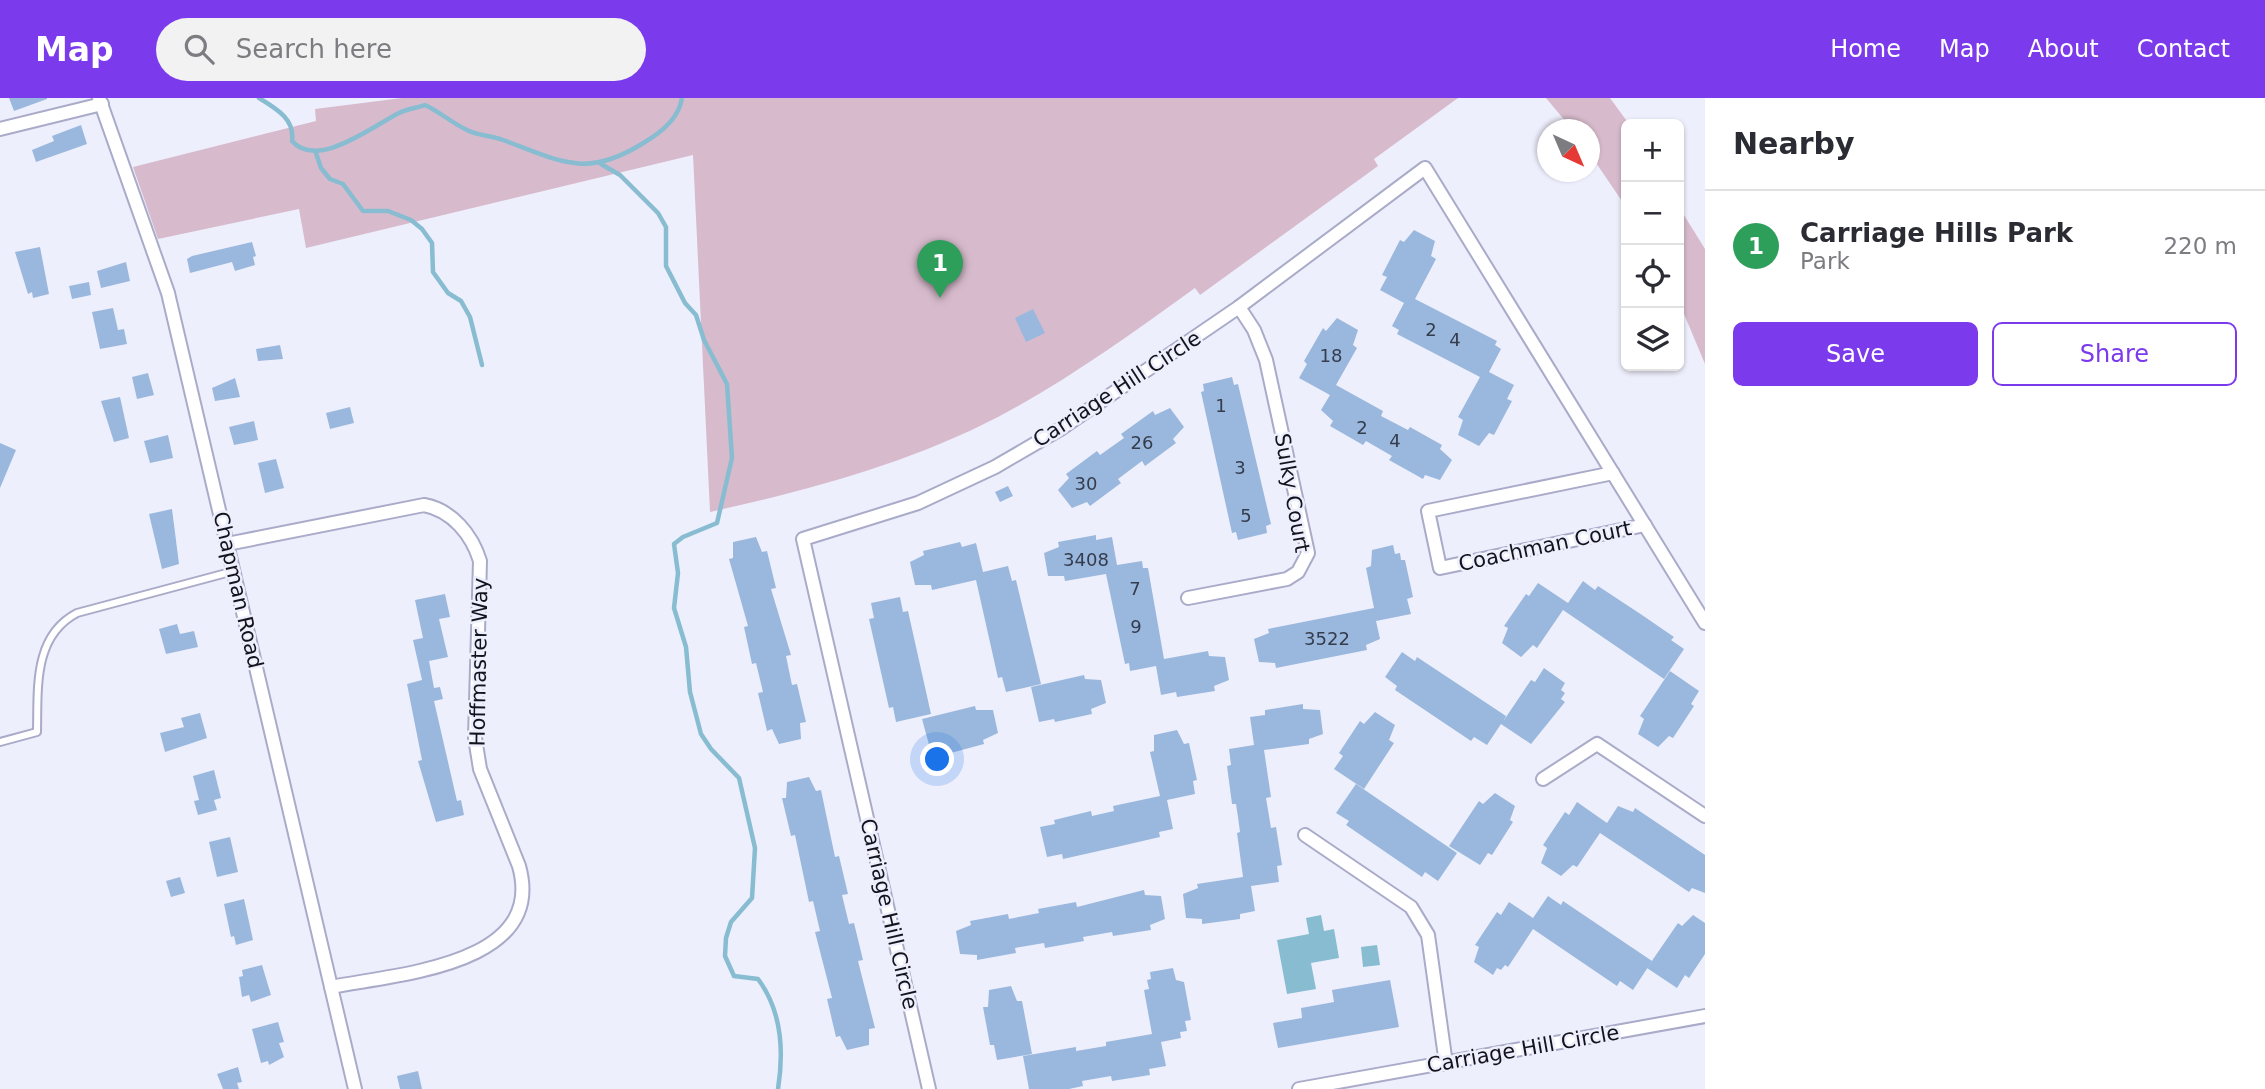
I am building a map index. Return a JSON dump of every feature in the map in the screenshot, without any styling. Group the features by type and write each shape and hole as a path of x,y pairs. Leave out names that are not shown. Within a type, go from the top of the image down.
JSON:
{"street":[{"path":"0,128 100,101"},
{"name":"Chapman Road","path":"100,101 168,293 355,1089"},
{"name":"Carriage Hill Circle","path":"929,1089 803,539 918,503 995,467 1085,413 1239,307 1425,168 1705,623"},
{"name":"Sulky Court","path":"1188,598 1287,579 1298,572 1308,553 1266,360 1254,330 1239,307"},
{"name":"Coachman Court","path":"1612,473 1428,511 1440,568 1645,525"},
{"name":"Hoffmaster Way","path":"227,544 424,505 436,507 455,522 475,546 480,561 475,738 480,769 524,883 522,902 501,937 482,952 457,961 331,987"},
{"path":"1543,779 1597,744 1705,816"},
{"path":"1305,835 1419,916 1428,935 1446,1064"},
{"name":"Carriage Hill Circle","path":"1299,1089 1357,1084 1446,1064 1705,1016"}],"lane":[{"path":"0,742 37,732 41,657 54,629 63,620 76,612 234,571"}],"shaded area":[{"path":"402,98 1458,98 1374,159 1378,166 1200,295 1195,288 1099,356 1024,403 964,434 893,462 821,485 710,512 693,155 306,248 299,209 158,239 133,167 316,121 315,109"},
{"path":"1546,98 1610,98 1625,119 1621,119 1621,200 1600,169 1600,119 1564,119"},
{"path":"1684,215 1705,249 1705,364 1684,314"}],"water":[{"path":"1321,915 1324,931 1334,929 1339,958 1311,963 1316,989 1287,994 1277,940 1309,934 1306,918"},
{"path":"1377,945 1380,965 1363,967 1361,947"}],"building":[{"path":"9,98 47,98 47,99 14,111"},
{"path":"81,125 87,144 36,162 32,150 54,141 52,136"},
{"path":"1414,230 1435,241 1431,256 1436,259 1415,299 1497,341 1495,345 1501,349 1489,372 1514,385 1507,399 1512,401 1494,435 1489,433 1479,446 1458,435 1463,420 1458,417 1480,377 1397,334 1399,330 1392,326 1404,303 1380,290 1387,277 1382,275 1400,240 1404,242"},
{"path":"252,242 256,256 253,257 255,265 235,271 232,262 190,273 187,259 192,256"},
{"path":"40,247 49,294 33,298 32,292 28,294 15,252"},
{"path":"126,262 130,281 101,288 97,271"},
{"path":"89,282 91,295 72,299 69,286"},
{"path":"113,308 118,330 124,329 127,344 100,349 92,312"},
{"path":"1033,309 1045,333 1026,342 1015,318"},
{"path":"1337,318 1358,330 1353,345 1357,348 1336,385 1383,411 1381,416 1408,430 1410,427 1442,445 1440,449 1452,460 1440,480 1425,475 1423,479 1389,460 1392,456 1366,441 1363,445 1330,426 1333,421 1321,410 1330,395 1299,378 1307,364 1304,361 1323,328 1326,331"},
{"path":"280,345 283,359 258,361 256,349"},
{"path":"148,373 154,395 137,399 132,377"},
{"path":"1232,377 1234,385 1238,384 1271,524 1266,526 1267,533 1238,540 1236,532 1232,533 1201,392 1204,391 1203,384"},
{"path":"235,378 240,397 215,401 212,388"},
{"path":"120,397 129,438 114,442 101,401"},
{"path":"350,407 354,423 330,429 326,413"},
{"path":"1170,408 1184,427 1173,439 1176,443 1145,466 1142,461 1118,479 1121,483 1090,506 1087,502 1072,508 1058,490 1069,478 1066,474 1097,451 1100,455 1124,438 1121,434 1153,411 1155,415"},
{"path":"254,421 258,440 234,445 229,427"},
{"path":"168,435 173,458 150,463 144,441"},
{"path":"0,443 16,450 0,488"},
{"path":"276,459 284,488 265,493 258,463"},
{"path":"1008,486 1013,496 1000,502 995,492"},
{"path":"172,509 179,564 162,569 149,514"},
{"path":"1096,535 1096,540 1112,537 1117,565 1142,561 1143,568 1148,568 1164,659 1208,651 1209,656 1225,657 1229,680 1214,686 1215,691 1177,697 1176,692 1161,695 1156,666 1130,671 1129,663 1125,664 1106,574 1065,581 1064,576 1048,576 1044,553 1059,547 1058,542"},
{"path":"756,537 762,552 767,551 776,588 771,589 791,655 786,656 792,685 797,684 806,722 800,723 801,739 779,744 772,729 767,731 758,693 763,692 756,663 752,664 744,627 748,626 729,559 733,558 733,542"},
{"path":"960,542 962,547 976,543 983,572 1008,566 1012,581 1016,580 1041,684 1006,692 1002,677 998,678 976,580 932,590 931,585 915,585 910,562 924,555 923,551"},
{"path":"1393,545 1395,554 1400,553 1401,560 1405,560 1413,597 1407,599 1411,614 1376,621 1380,639 1366,645 1367,650 1276,668 1275,663 1259,662 1254,639 1269,633 1268,629 1374,608 1366,568 1371,566 1372,550"},
{"path":"1583,581 1595,590 1598,586 1642,615 1674,637 1671,640 1684,649 1664,679 1563,610 1537,648 1533,645 1521,657 1502,643 1508,628 1504,626 1526,594 1529,596 1538,583 1568,603"},
{"path":"445,594 450,617 439,619 448,657 429,661 434,688 440,687 443,699 434,701 457,801 461,800 464,815 436,822 418,761 422,760 407,684 422,680 413,640 423,638 415,600"},
{"path":"900,597 903,612 908,611 931,714 896,722 893,707 889,708 869,619 874,618 871,603"},
{"path":"177,624 180,634 194,631 198,647 166,654 159,629"},
{"path":"1402,652 1415,661 1417,657 1506,716 1504,720 1531,680 1535,682 1544,668 1565,683 1561,690 1565,693 1561,699 1565,702 1531,744 1501,724 1487,745 1474,737 1471,741 1395,690 1397,686 1385,677"},
{"path":"1670,671 1699,691 1691,704 1694,706 1673,738 1669,736 1658,747 1638,734 1644,719 1640,716"},
{"path":"1084,675 1085,679 1101,680 1106,703 1091,709 1092,714 1055,722 1054,719 1039,722 1031,687"},
{"path":"1303,704 1303,709 1320,710 1323,734 1309,739 1309,744 1264,750 1271,797 1266,798 1271,828 1276,827 1282,865 1277,866 1279,882 1251,886 1255,911 1240,914 1240,919 1202,924 1202,919 1186,918 1183,894 1198,888 1197,884 1243,877 1237,833 1240,832 1238,817 1236,804 1232,804 1227,766 1231,765 1229,749 1254,745 1250,717 1265,715 1265,710"},
{"path":"975,706 976,710 993,710 998,733 983,740 984,744 947,754 946,748 931,752 922,719"},
{"path":"1375,712 1395,725 1389,740 1394,743 1364,789 1334,769 1343,756 1339,753 1360,721 1364,724"},
{"path":"200,713 207,738 165,752 160,733 184,727 181,718"},
{"path":"1177,730 1184,744 1189,743 1197,780 1193,781 1195,794 1167,800 1173,829 1159,832 1160,837 1063,859 1062,854 1047,857 1040,827 1055,824 1054,820 1091,811 1092,816 1114,811 1113,806 1160,796 1150,752 1154,751 1154,735"},
{"path":"214,770 221,798 214,800 217,810 198,815 194,801 199,800 193,776"},
{"path":"809,777 816,791 821,790 835,857 839,856 848,894 842,895 849,924 854,923 863,960 858,961 875,1028 869,1029 869,1045 847,1050 840,1036 836,1037 827,999 832,998 815,932 820,931 813,901 809,902 795,835 791,836 782,798 786,798 787,782"},
{"path":"1356,784 1457,853 1438,881 1425,872 1422,877 1346,825 1349,821 1336,813"},
{"path":"1495,793 1515,806 1510,820 1513,822 1492,855 1488,853 1480,865 1449,846 1479,801 1483,804"},
{"path":"1577,802 1607,823 1618,806 1633,812 1635,808 1705,855 1705,893 1692,888 1689,892 1600,833 1577,867 1573,865 1561,876 1541,863 1547,848 1543,845 1565,812 1569,815"},
{"path":"230,837 238,872 217,877 209,842"},
{"path":"180,877 185,893 171,897 166,881"},
{"path":"1144,890 1145,895 1161,896 1165,919 1150,925 1151,930 1113,936 1112,932 1083,937 1084,941 1045,948 1044,943 1015,948 1016,953 977,960 977,955 960,954 956,931 971,925 970,921 1008,914 1009,919 1039,913 1038,909 1076,902 1077,907"},
{"path":"1548,896 1561,905 1563,901 1652,961 1633,990 1620,981 1617,986 1533,929 1508,967 1505,965 1501,970 1497,968 1493,975 1474,962 1479,947 1475,945 1497,912 1501,915 1509,902 1533,918"},
{"path":"244,899 253,940 236,945 234,936 231,937 224,904"},
{"path":"1693,915 1705,923 1705,954 1689,978 1685,975 1677,988 1647,968 1678,923 1682,926"},
{"path":"262,965 271,995 251,1002 249,995 242,997 239,977 243,976 242,970"},
{"path":"1173,968 1176,980 1184,982 1191,1020 1185,1021 1187,1031 1180,1032 1181,1038 1161,1042 1166,1066 1149,1069 1150,1075 1112,1081 1111,1076 1082,1081 1083,1086 1069,1089 1029,1089 1023,1056 1076,1047 1076,1051 1106,1046 1106,1042 1152,1034 1144,990 1149,989 1147,980 1151,979 1150,972"},
{"path":"1390,980 1399,1027 1278,1048 1273,1023 1302,1018 1301,1008 1334,1002 1332,990"},
{"path":"1011,986 1017,1001 1022,1001 1032,1054 997,1060 994,1045 990,1045 983,1007 988,1007 989,990"},
{"path":"278,1022 284,1042 279,1043 284,1057 269,1065 268,1061 261,1063 252,1029"},
{"path":"238,1067 242,1082 237,1083 239,1089 223,1089 217,1074"},
{"path":"418,1071 422,1089 400,1089 397,1076"}],"waterway":[{"path":"259,98 283,115 291,127 292,141 303,149 316,151 345,143 402,112 425,105 471,132 574,163 607,160 645,142 669,124 682,98"},
{"path":"316,153 321,168 330,179 343,184 363,211 388,211 411,220 422,229 432,243 433,272 448,293 461,301 470,317 482,365"},
{"path":"601,164 620,175 658,213 666,227 666,266 685,303 696,315 704,340 727,384 732,458 717,523 683,537 674,544 678,573 674,608 686,647 690,692 701,734 711,749 739,778 755,848 752,898 731,922 726,938 725,956 734,976 758,979 772,1004 781,1046 778,1089"}],"place":[{"name":"Carriage Hills Park","path":"940,298"}]}
